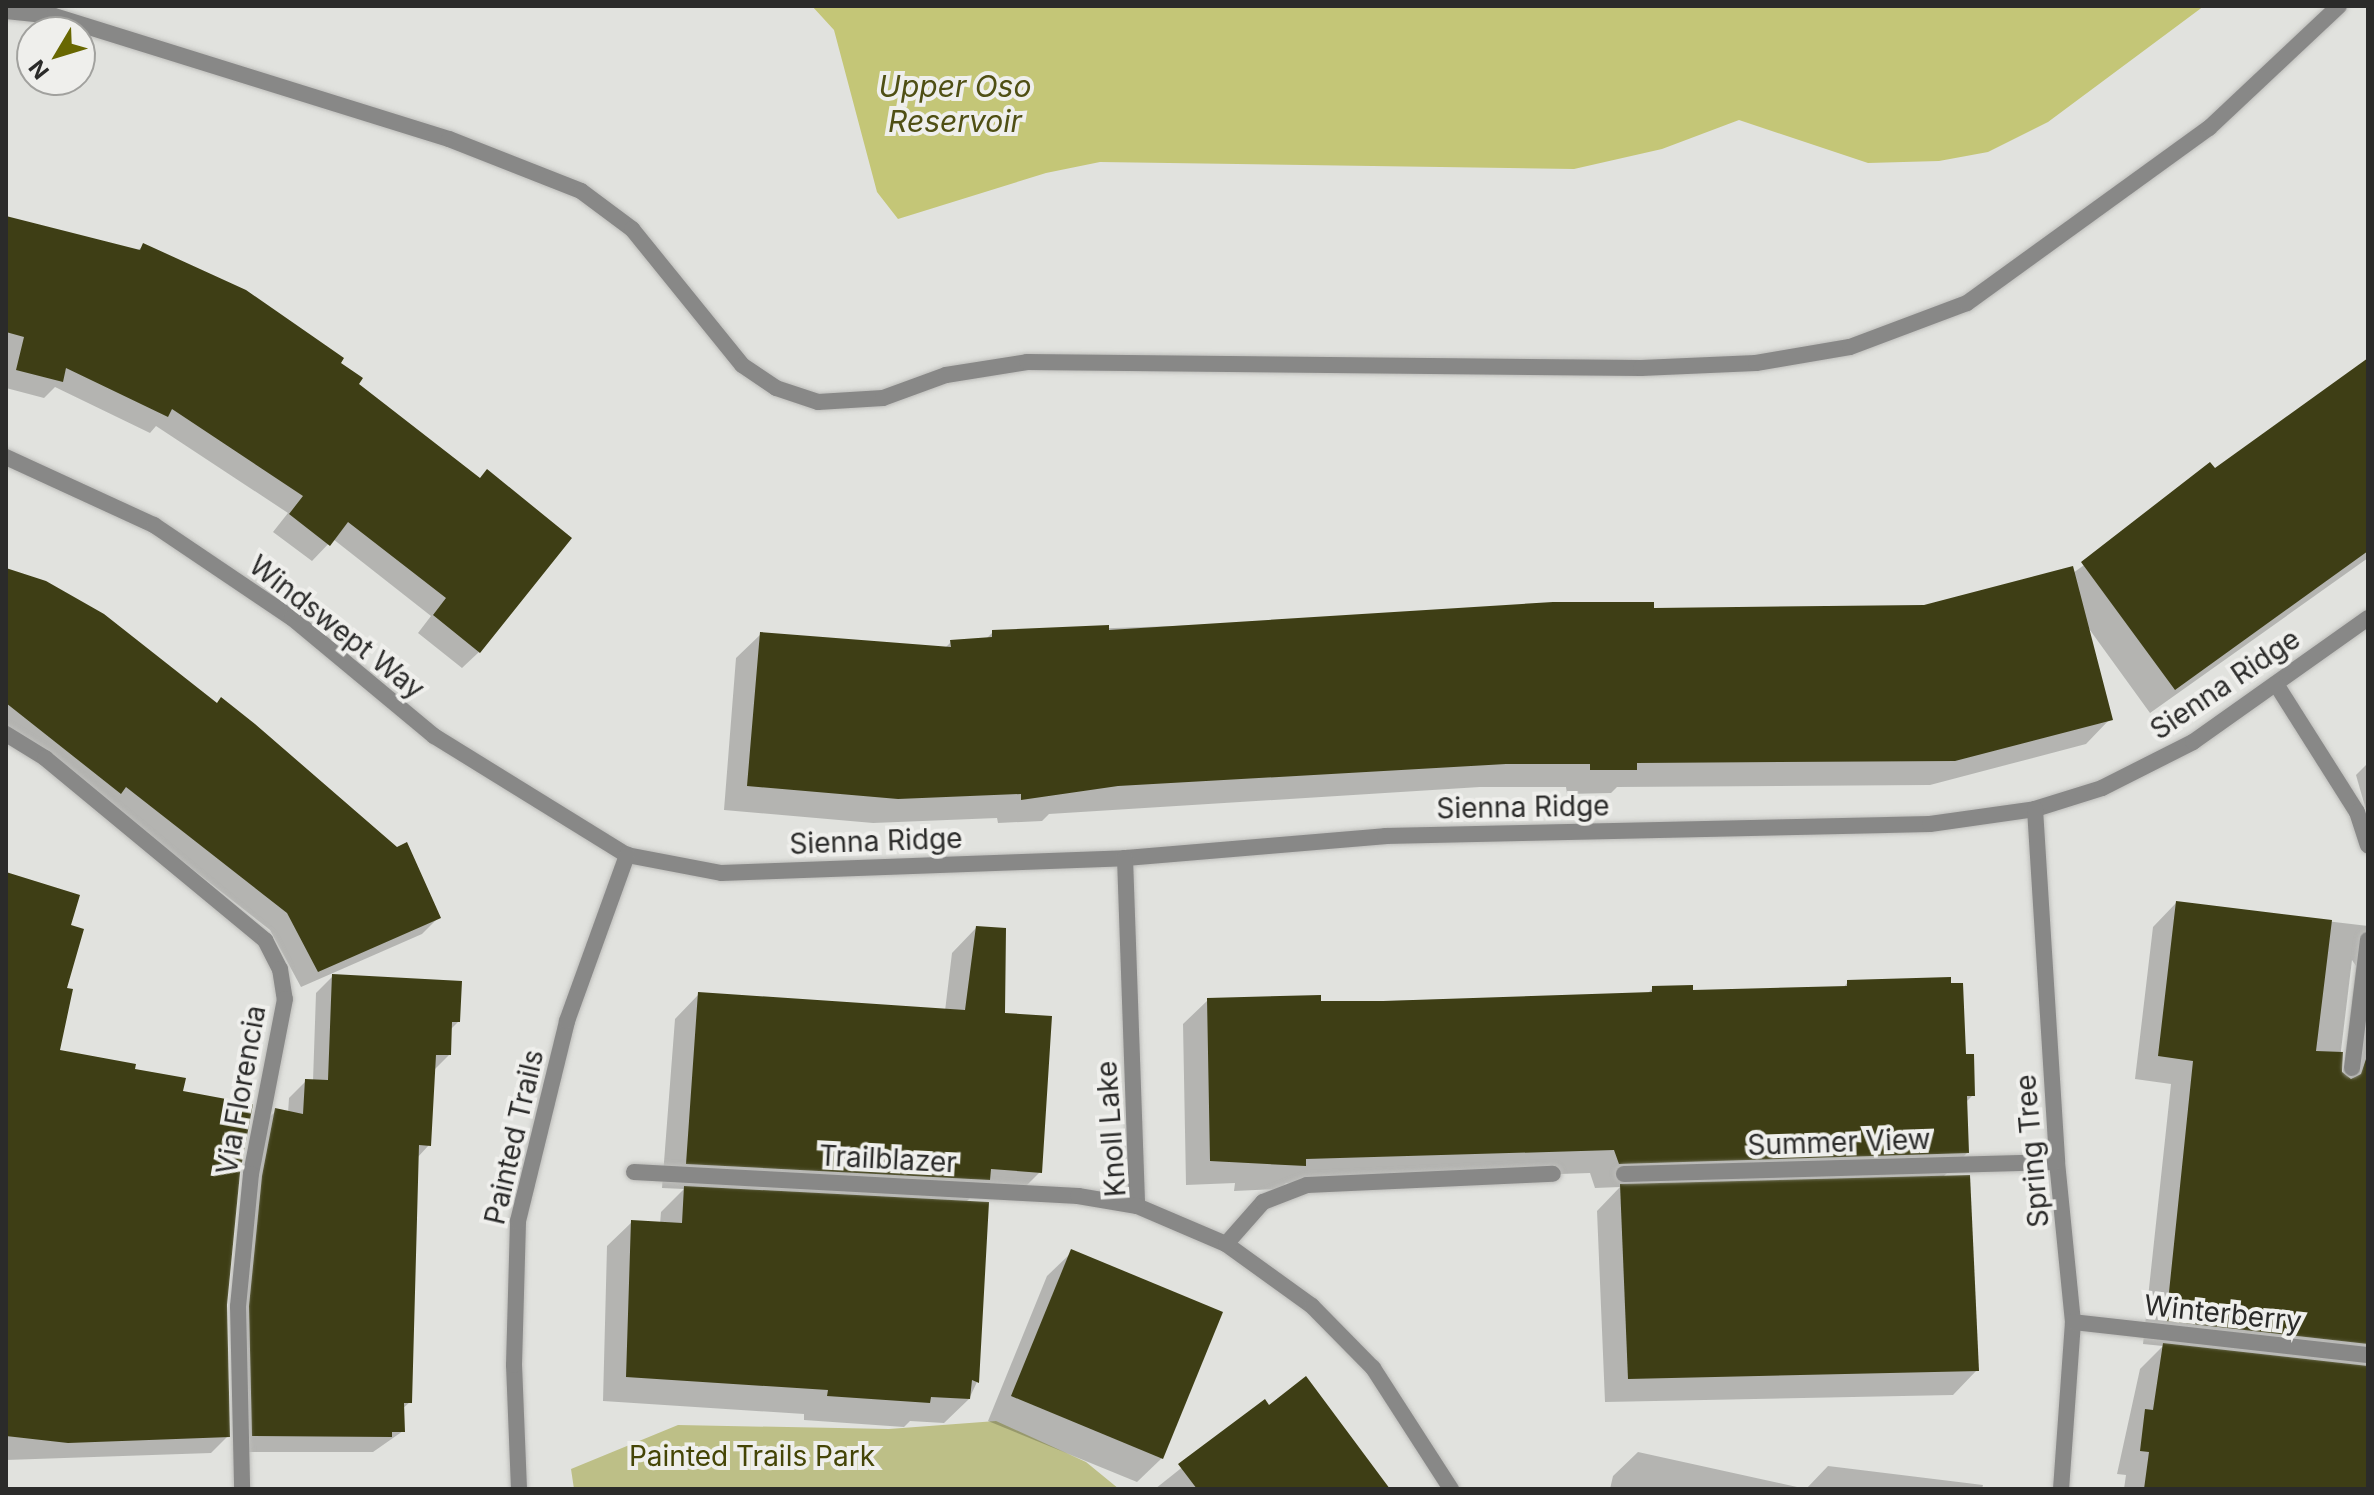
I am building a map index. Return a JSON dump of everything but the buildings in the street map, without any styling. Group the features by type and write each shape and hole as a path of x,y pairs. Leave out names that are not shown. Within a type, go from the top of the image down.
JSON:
{"street":[{"path":"6,11 54,16 449,139 581,191 632,229 742,365 776,388 818,402 883,398 946,375 1027,362 1641,368 1756,363 1850,347 1967,303 2209,128 2339,6"},
{"name":"Windswept Way","path":"6,457 154,525 292,618 434,736 627,855"},
{"name":"Sienna Ridge","path":"627,855 721,873 1125,858 1385,836 1930,824 2035,809 2102,788 2193,742 2368,618"},
{"path":"2276,684 2357,812 2368,845"},
{"name":"Via Florencia","path":"6,734 45,758 265,940 280,969 285,999 251,1174 238,1306 242,1489"},
{"name":"Spring Tree","path":"2035,809 2057,1162 2073,1322 2061,1489"},
{"name":"Painted Trails","path":"519,1489 514,1365 518,1221 567,1021 627,855"},
{"name":"Knoll Lake","path":"1125,858 1137,1206 1226,1244 1312,1306 1373,1368 1451,1489"},
{"path":"2352,1068 2368,940"},
{"name":"Summer View","path":"1624,1174 2057,1162"},
{"name":"Trailblazer","path":"634,1172 1078,1196 1137,1206"},
{"path":"1226,1244 1263,1202 1307,1185 1553,1174"},
{"name":"Winterberry","path":"2073,1322 2368,1355"}],"green space":[{"name":"Painted Trails Park","path":"996,1421 1086,1462 1119,1489 574,1489 571,1469 678,1425 889,1429"}],"water":[{"name":"Upper Oso Reservoir","path":"812,6 2204,6 2048,122 1988,152 1939,161 1868,163 1739,120 1662,149 1574,169 1100,162 1046,173 898,219 877,192 834,30"}]}
